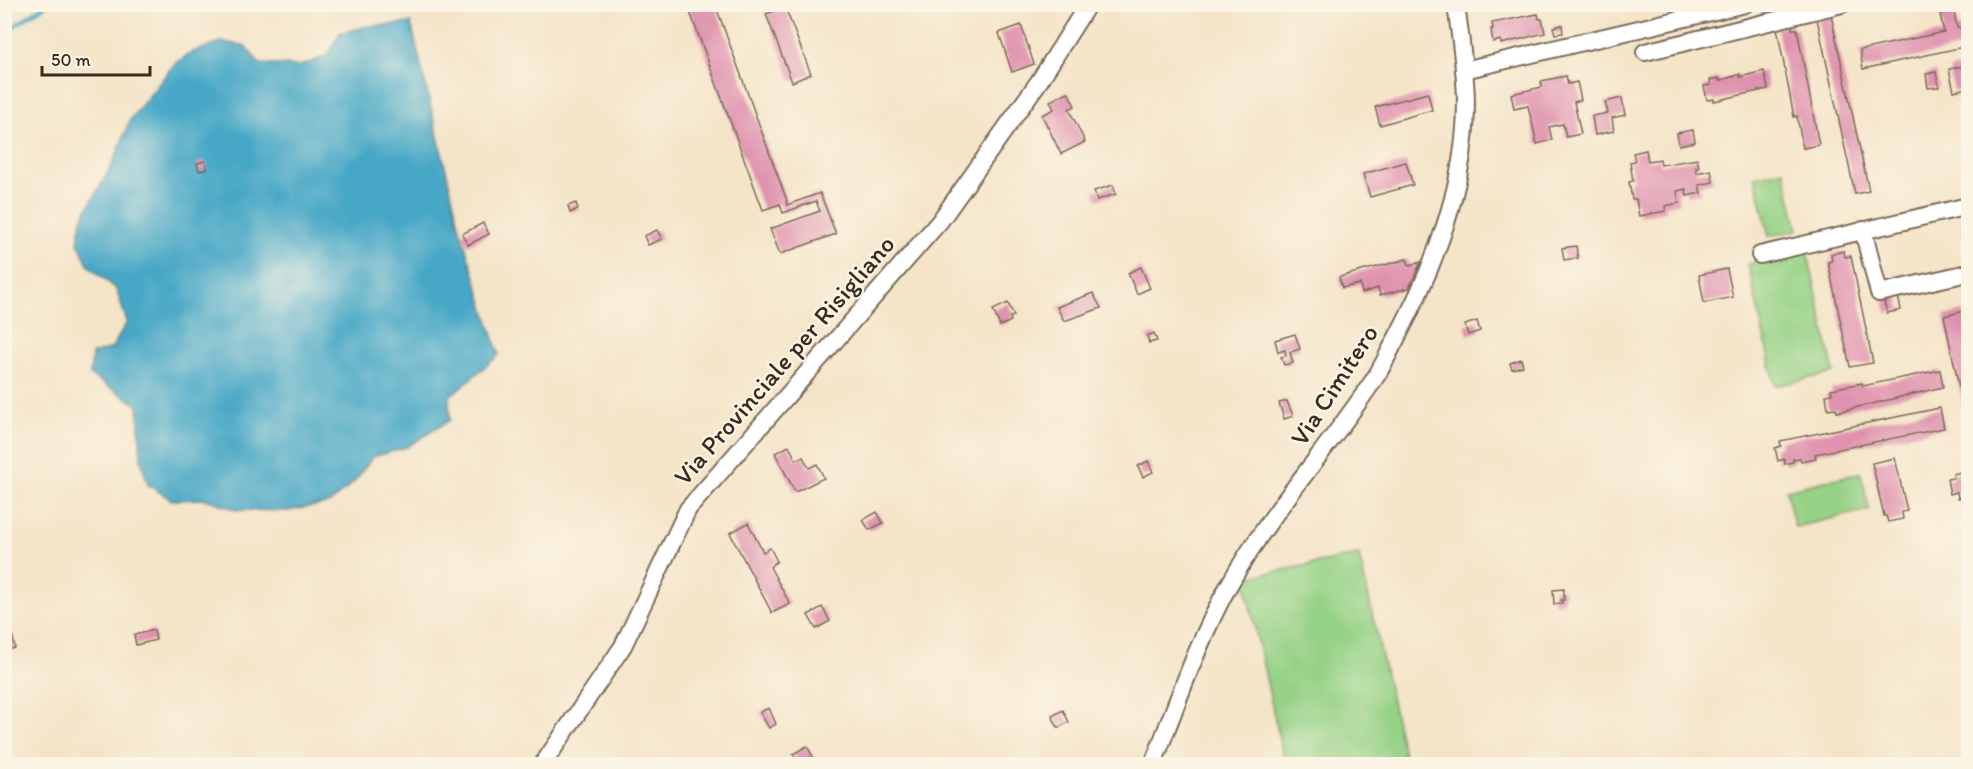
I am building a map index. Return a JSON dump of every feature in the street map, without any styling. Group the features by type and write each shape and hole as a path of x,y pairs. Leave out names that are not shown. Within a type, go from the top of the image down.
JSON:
{"street":[{"name":"Via Provinciale per Risigliano","path":"543,765 623,646 688,509 940,221 1040,80 1088,4"},
{"name":"Via Cimitero","path":"1153,765 1206,630 1229,584 1270,520 1375,378 1413,307 1438,249 1460,166 1466,105 1456,4"},
{"path":"1464,70 1745,4"},
{"path":"1645,52 1842,4"},
{"path":"1760,255 1968,206"},
{"path":"1863,231 1879,293 1968,273"}],"green space":[{"path":"1784,170 1798,230 1769,236 1755,177"},
{"path":"1807,251 1834,373 1775,386 1748,264"},
{"path":"1861,473 1869,510 1795,527 1786,490"},
{"path":"1359,555 1406,764 1285,764 1244,578"}],"water":[{"path":"411,23 460,229 499,355 449,397 450,420 407,447 373,457 354,482 330,503 288,511 237,510 206,499 172,500 148,485 141,460 138,405 90,375 92,354 112,348 127,322 116,289 89,266 78,243 82,218 113,163 130,120 175,63 193,52 221,42 244,45 260,64 300,66 327,56 340,33 368,26"}],"building":[{"path":"687,4 715,4 787,205 820,193 836,234 780,254 770,229 820,211 816,201 783,213 780,204 763,210"},
{"path":"785,7 811,74 792,82 766,14"},
{"path":"1954,11 1957,28 1968,26 1968,46 1863,69 1860,50 1944,32 1940,14"},
{"path":"1538,14 1539,19 1542,19 1545,33 1501,44 1501,40 1493,42 1492,23"},
{"path":"1831,15 1869,191 1855,194 1817,19"},
{"path":"1021,25 1034,64 1012,72 999,33"},
{"path":"1562,25 1563,33 1555,34 1553,27"},
{"path":"1792,25 1792,29 1797,29 1819,145 1803,148 1797,116 1794,117 1777,28"},
{"path":"1968,65 1968,88 1954,91 1949,69"},
{"path":"1764,71 1768,89 1714,101 1714,99 1707,100 1704,86 1711,85 1710,80 1719,78 1719,81 1740,74 1740,77"},
{"path":"1936,72 1939,87 1928,88 1926,74"},
{"path":"1566,76 1568,84 1577,82 1581,100 1574,102 1581,134 1566,137 1563,124 1549,127 1552,140 1537,144 1528,106 1514,109 1511,94 1542,87 1541,81"},
{"path":"1068,92 1075,106 1069,109 1085,142 1061,154 1042,115 1054,109 1050,101"},
{"path":"1428,93 1432,110 1380,125 1375,107"},
{"path":"1622,98 1625,115 1612,118 1614,131 1595,135 1592,116 1608,113 1605,102"},
{"path":"1693,130 1695,142 1679,145 1677,133"},
{"path":"1646,150 1648,161 1660,159 1661,165 1697,159 1699,167 1696,167 1697,173 1711,170 1713,182 1699,185 1701,193 1687,196 1686,189 1677,191 1679,203 1665,206 1666,211 1639,216 1636,199 1632,199 1629,182 1633,181 1630,162 1635,161 1633,153"},
{"path":"205,161 207,169 199,171 197,163"},
{"path":"1406,162 1413,185 1370,197 1363,174"},
{"path":"1113,185 1116,194 1097,200 1094,191"},
{"path":"576,203 578,209 570,213 568,206"},
{"path":"483,223 489,234 468,245 462,234"},
{"path":"1968,223 1968,244 1965,244 1962,225"},
{"path":"657,230 662,239 648,245 644,236"},
{"path":"1576,246 1578,258 1564,260 1562,248"},
{"path":"1844,251 1845,257 1851,256 1873,363 1850,367 1828,262 1832,261 1831,254"},
{"path":"1407,259 1409,265 1421,262 1409,288 1380,295 1378,288 1362,293 1360,284 1342,288 1339,277"},
{"path":"1141,267 1150,288 1137,294 1128,273"},
{"path":"1727,269 1733,297 1704,303 1699,275"},
{"path":"1093,293 1101,308 1064,321 1057,307"},
{"path":"1898,296 1901,310 1887,313 1883,299"},
{"path":"1008,303 1014,316 1010,317 1011,321 1000,326 993,310"},
{"path":"1964,311 1968,333 1967,425 1944,316"},
{"path":"1477,321 1480,331 1468,335 1465,325"},
{"path":"1154,333 1157,341 1149,343 1147,336"},
{"path":"1295,334 1300,349 1290,352 1293,363 1284,365 1281,357 1286,356 1285,350 1278,352 1275,340"},
{"path":"1521,359 1523,366 1512,369 1510,363"},
{"path":"1940,370 1943,387 1837,412 1836,408 1828,409 1826,395 1832,394 1831,389 1862,383 1863,386"},
{"path":"1287,401 1293,416 1284,419 1279,403"},
{"path":"1940,408 1944,428 1815,454 1816,458 1801,461 1800,458 1793,459 1793,462 1785,464 1784,459 1778,461 1775,448 1781,446 1780,441"},
{"path":"789,446 796,460 803,457 809,468 817,464 824,478 795,492 775,453"},
{"path":"1895,458 1907,511 1902,512 1903,519 1888,522 1884,516 1872,463"},
{"path":"1148,461 1153,472 1143,477 1138,466"},
{"path":"1968,470 1968,496 1958,498 1957,492 1950,494 1947,479 1954,478 1953,474"},
{"path":"877,512 883,523 869,530 863,520"},
{"path":"748,523 763,552 770,548 777,561 770,567 790,604 772,613 730,533"},
{"path":"1564,589 1562,603 1554,604 1553,590"},
{"path":"822,607 830,621 816,629 808,615"},
{"path":"154,630 156,640 136,645 134,635"},
{"path":"12,634 15,648 4,651 4,637"},
{"path":"769,708 776,724 769,728 760,712"},
{"path":"1063,710 1069,722 1058,728 1052,716"},
{"path":"807,746 817,764 799,764 793,754"}],"waterway":[{"path":"4,33 47,4"}]}
